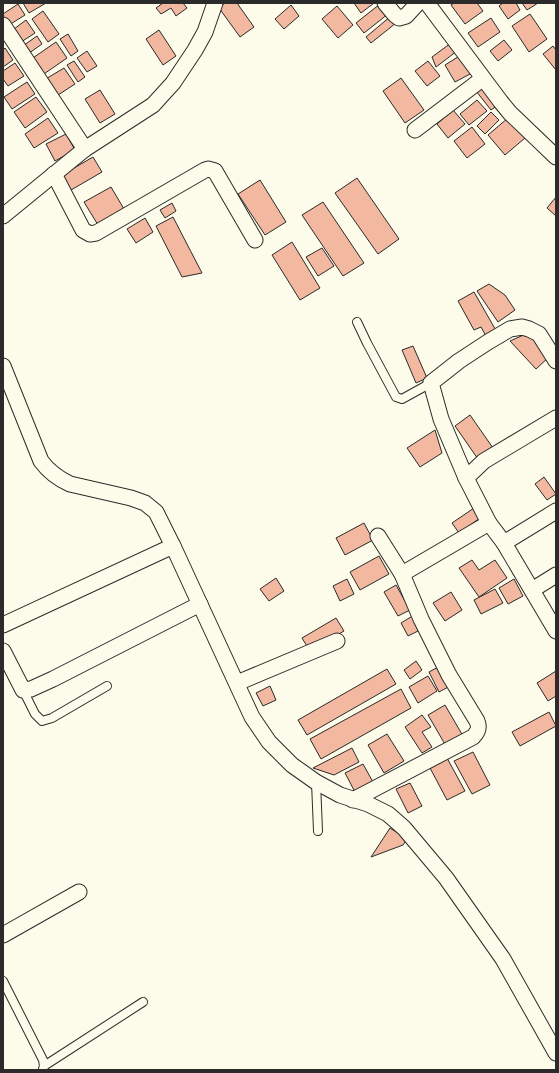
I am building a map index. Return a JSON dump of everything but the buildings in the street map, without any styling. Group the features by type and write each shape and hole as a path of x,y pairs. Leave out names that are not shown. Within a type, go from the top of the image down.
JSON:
{"street":[{"path":"3,216 85,149 153,105 173,83 205,32 215,3"},
{"path":"385,3 394,15 399,18 406,16 418,3"},
{"path":"427,3 482,79 510,113 556,157"},
{"path":"3,25 85,149"},
{"path":"415,130 482,79"},
{"path":"54,174 83,230 90,234 96,234 205,170 212,170 215,171 255,240"},
{"path":"556,361 539,334 522,327 510,329 459,361 431,383 441,419 466,478 489,523 504,542 556,631"},
{"path":"3,366 41,461 47,470 61,480 70,484 131,498 145,503 156,512 252,717 269,742 292,765 316,782 340,795 368,804 388,814 404,828 446,878 503,959 556,1053"},
{"path":"466,478 484,461 556,418"},
{"path":"504,542 556,511"},
{"path":"402,574 489,523"},
{"path":"353,800 473,737 478,732 479,725 450,676 421,619 402,574 378,536"},
{"path":"3,625 173,546"},
{"path":"532,590 556,575"},
{"path":"3,651 23,690 31,689 54,679 200,604"},
{"path":"237,683 337,640"},
{"path":"3,935 79,892"}],"lane":[{"path":"357,322 396,397 402,399 431,383"},
{"path":"23,690 35,714 42,720 52,718 107,686"},
{"path":"316,782 318,831"},
{"path":"3,981 43,1060 43,1068"},
{"path":"43,1068 143,1002"}]}
